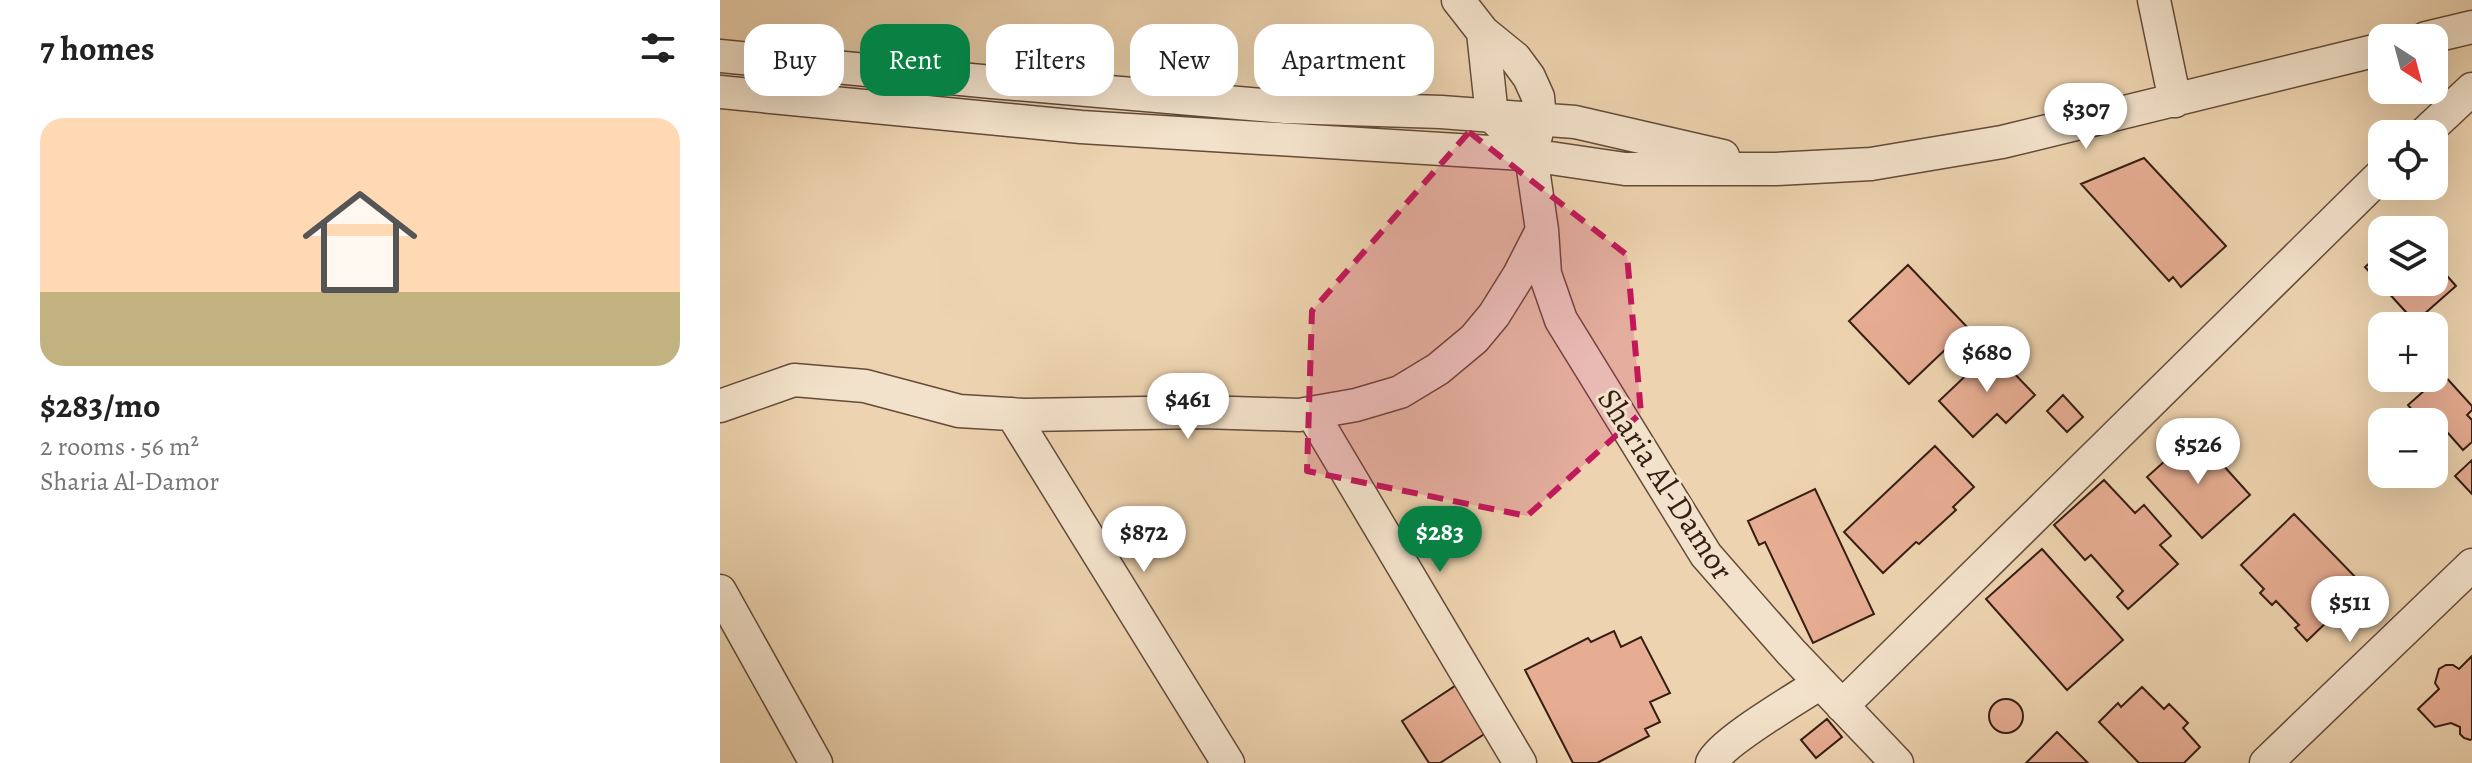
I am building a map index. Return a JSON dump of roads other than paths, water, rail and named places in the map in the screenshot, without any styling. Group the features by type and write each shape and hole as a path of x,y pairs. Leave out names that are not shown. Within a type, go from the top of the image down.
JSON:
{"street":[{"path":"1458,0 1483,32 1515,58 1529,77 1538,97 1540,120 1531,155"},
{"path":"2154,0 2175,101"},
{"path":"2448,33 2472,27"},
{"path":"1483,32 1492,116 1531,155"},
{"path":"720,92 1081,127 1531,155 1625,169 1776,169 1871,164 2002,142 2368,53"},
{"path":"720,56 1254,104 1441,112 1575,122 1776,169"},
{"path":"2439,120 2472,89"},
{"name":"Sharia Al-Damor","path":"1531,155 1545,274 1561,320 1706,555 1897,763"},
{"path":"1712,763 1729,745 1831,694 2368,187"},
{"path":"720,406 794,380 865,386 959,411 1012,414 1202,412 1299,415 1356,405 1400,392 1438,369 1474,339 1494,315 1519,275 1542,230"},
{"path":"1312,413 1520,763"},
{"path":"1012,414 1228,763"},
{"path":"2266,763 2472,565"},
{"path":"720,591 816,763"}]}
